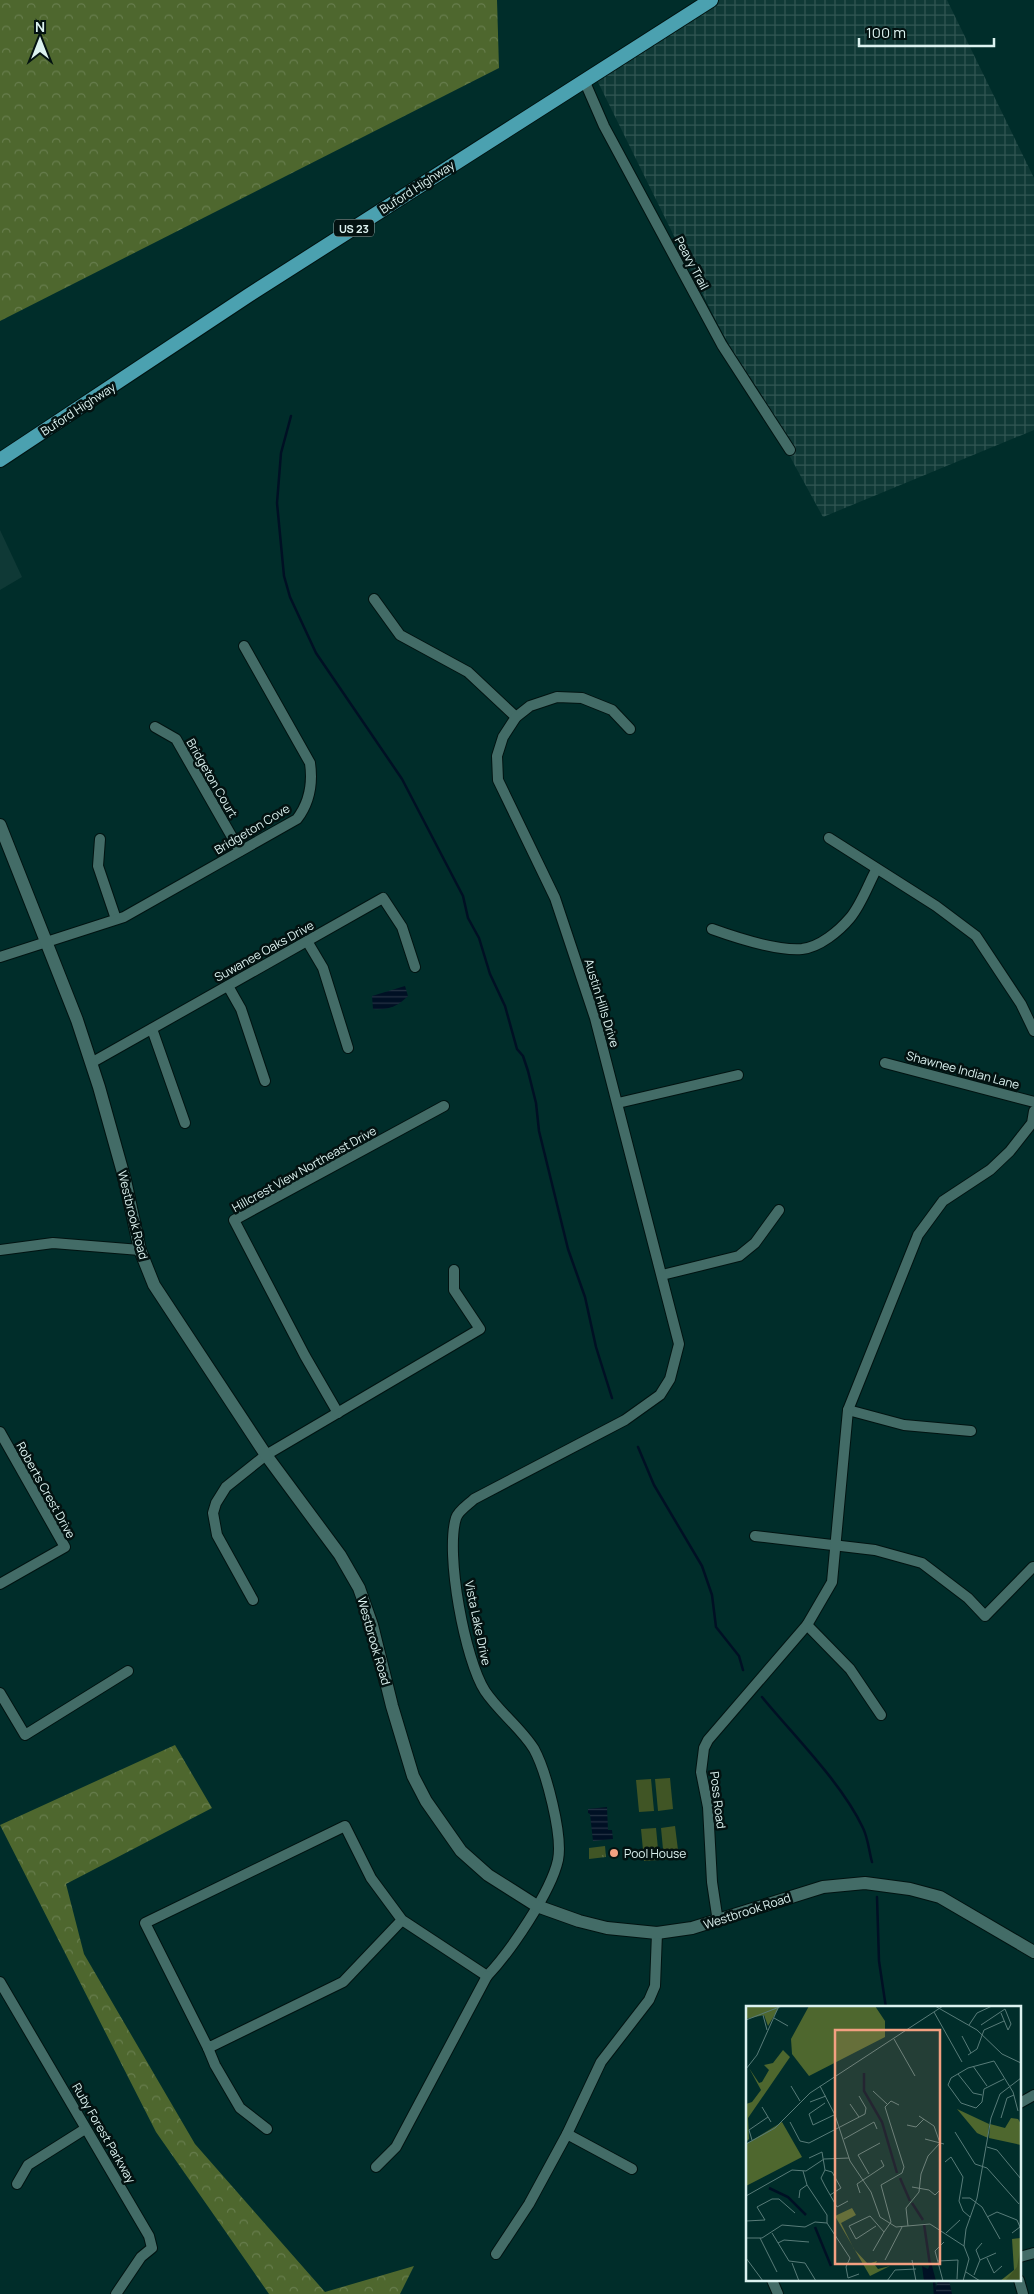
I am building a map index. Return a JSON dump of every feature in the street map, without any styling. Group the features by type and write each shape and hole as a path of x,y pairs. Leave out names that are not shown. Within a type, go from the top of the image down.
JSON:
{"main road":[{"name":"Buford Highway","path":"0,460 249,295 711,0"}],"street":[{"name":"Peavy Trail","path":"584,80 604,126 717,336 790,450"},
{"path":"374,599 400,635 468,672 516,717"},
{"name":"Bridgeton Cove","path":"0,957 116,920 297,819 305,808 312,778 310,763 244,646"},
{"name":"Austin Hills Drive","path":"628,1418 660,1395 670,1379 679,1344 595,1018 555,898 498,780 499,750 503,737 516,717 530,706 557,697 582,698 612,710 630,729"},
{"name":"Bridgeton Court","path":"155,727 176,739 240,851"},
{"name":"Westbrook Road","path":"1,828 91,1063 125,1180 140,1250 154,1285 266,1456 340,1555 359,1588 372,1625 404,1749 413,1776 426,1801 461,1851 488,1875 537,1906 579,1921 607,1928 657,1932 692,1928 718,1922 823,1887 865,1883 910,1889 940,1897 1034,1952"},
{"path":"829,838 876,870 936,906 976,936 1021,1004 1034,1031"},
{"path":"100,839 98,866 116,920"},
{"path":"712,929 733,937 781,947 804,949 829,937 852,916 876,870"},
{"name":"Suwanee Oaks Drive","path":"91,1063 383,898 402,927 415,967"},
{"path":"307,941 323,968 348,1048"},
{"path":"228,986 241,1009 265,1081"},
{"path":"152,1029 185,1123"},
{"name":"Shawnee Indian Lane","path":"885,1063 1034,1102"},
{"path":"618,1103 738,1076"},
{"name":"Hillcrest View Northeast Drive","path":"338,1413 305,1356 234,1220 444,1106"},
{"name":"Poss Road","path":"718,1922 712,1882 708,1807 701,1772 704,1748 708,1740 807,1625 832,1582 848,1410 918,1235 943,1200 990,1170 1010,1151 1032,1123 1034,1111"},
{"path":"662,1275 739,1256 756,1243 779,1210"},
{"path":"0,1250 53,1243 140,1250"},
{"path":"253,1600 217,1535 213,1513 216,1502 226,1487 266,1456 480,1329 454,1290 454,1270"},
{"path":"848,1410 904,1425 971,1431"},
{"name":"Vista Lake Drive","path":"376,2167 396,2147 488,1976 537,1906 558,1859 552,1802 534,1749 485,1691 472,1666 454,1569 452,1544 456,1516 474,1499 628,1418"},
{"name":"Roberts Crest Drive","path":"0,1432 66,1547 0,1584"},
{"path":"755,1536 835,1547 875,1550 922,1564 968,1598 985,1616 1033,1567"},
{"path":"807,1625 850,1669 881,1715"},
{"path":"0,1693 25,1735 128,1671"},
{"path":"267,2129 240,2108 215,2065 145,1923 345,1826 371,1878 402,1920 488,1976"},
{"path":"208,2048 343,1982 402,1920"},
{"path":"496,2254 530,2204 567,2134 601,2062 649,2000 654,1986 657,1932"},
{"name":"Ruby Forest Parkway","path":"0,1982 149,2236 152,2248 141,2257 116,2294"},
{"path":"1022,2102 1034,2095"},
{"path":"17,2184 28,2165 85,2129"},
{"path":"567,2134 632,2169"},
{"path":"773,2282 778,2294"}],"shaded area":[{"path":"706,0 947,0 1034,178 1034,430 823,517 717,323 594,74"},
{"path":"0,530 22,577 0,590"},
{"path":"405,986 408,996 400,1003 388,1008 373,1009 372,996"},
{"path":"607,1807 608,1830 612,1830 613,1839 593,1841 588,1809"},
{"path":"937,2282 949,2282 952,2294 934,2294"}],"green space":[{"path":"0,0 497,0 499,68 0,321"},
{"path":"175,1745 212,1808 66,1884 84,1954 195,2144 325,2292 414,2266 400,2294 269,2294 156,2132 0,1825"},
{"path":"670,1778 673,1809 658,1811 655,1779"},
{"path":"651,1779 654,1811 639,1812 636,1780"},
{"path":"675,1826 679,1858 664,1860 661,1828"},
{"path":"656,1828 659,1860 644,1861 641,1829"},
{"path":"605,1846 606,1857 589,1859 589,1848"}],"waterway":[{"path":"291,416 281,453 277,503 284,576 290,597 316,653 402,779 463,896 468,918 479,938 490,974 505,1006 517,1049 523,1056 528,1071 536,1103 539,1131 568,1249 585,1297 596,1347 612,1398"},
{"path":"638,1447 654,1485 702,1566 712,1595 716,1627 739,1656 743,1670"},
{"path":"762,1697 817,1760 843,1794 865,1832 872,1862"},
{"path":"877,1897 879,1961 886,2006"},
{"path":"934,2282 935,2294"}],"place":[{"name":"Pool House","path":"614,1853"}]}
